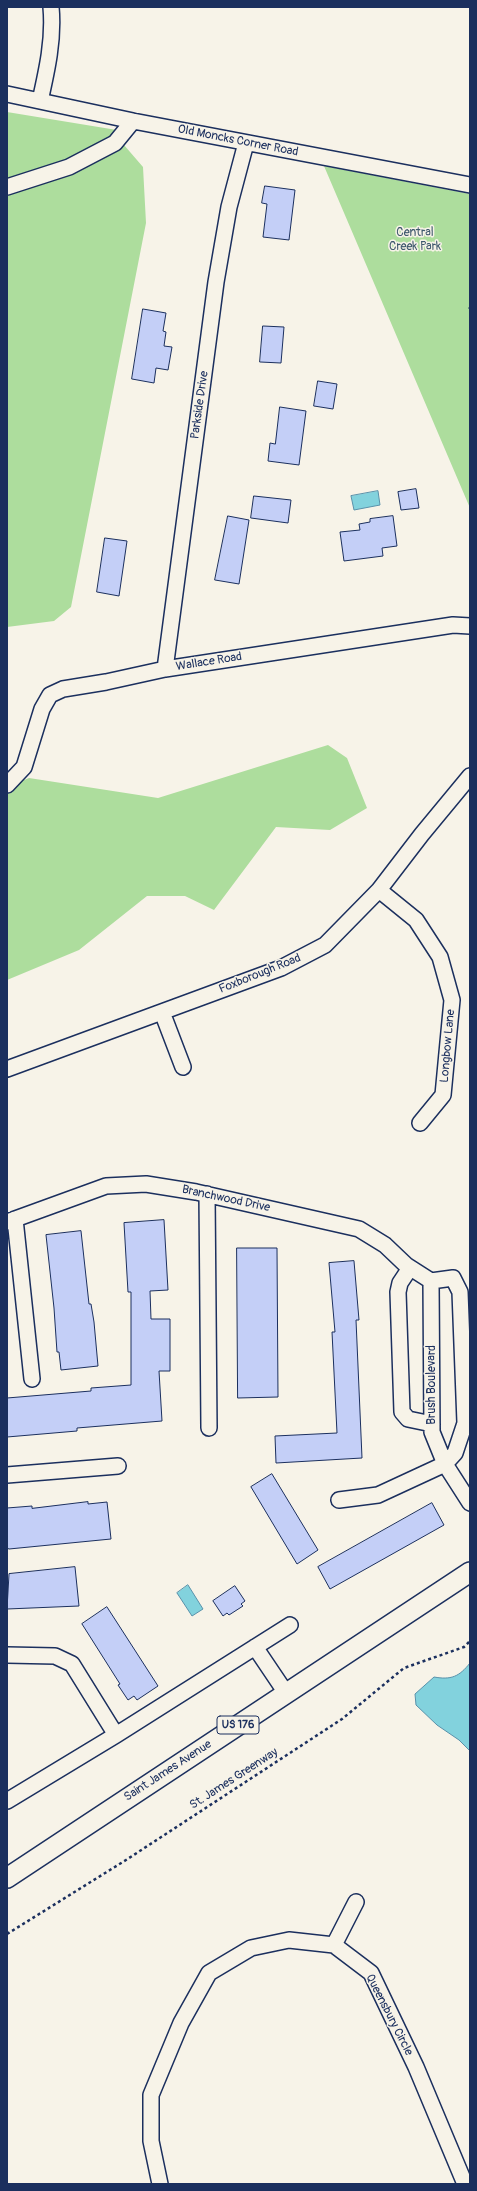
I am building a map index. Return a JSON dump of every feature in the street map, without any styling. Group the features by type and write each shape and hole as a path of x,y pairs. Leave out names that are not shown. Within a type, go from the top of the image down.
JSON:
{"main road":[{"name":"Saint James Avenue","path":"7,1878 470,1572"}],"street":[{"path":"40,101 48,66 52,23 51,7"},
{"name":"Old Moncks Corner Road","path":"7,94 133,121 470,185"},
{"path":"7,187 69,167 115,143 133,121"},
{"name":"Parkside Drive","path":"165,669 216,282 229,207 246,143"},
{"name":"Wallace Road","path":"7,785 24,767 42,709 50,696 63,688 106,682 165,669 436,628 470,626"},
{"name":"Foxborough Road","path":"7,1069 281,968 325,945 379,890 422,834 470,776"},
{"name":"Longbow Lane","path":"379,890 416,920 440,957 452,1000 443,1095 420,1123"},
{"path":"162,1012 183,1066"},
{"name":"Branchwood Drive","path":"11,1221 106,1186 146,1184 207,1194 359,1228 385,1244 410,1268 432,1281"},
{"path":"207,1194 209,1428"},
{"path":"11,1221 12,1250 32,1379"},
{"path":"410,1268 400,1283 398,1292 402,1412 408,1419 432,1424"},
{"path":"339,1500 378,1495 445,1464 455,1453 465,1423 460,1292 453,1278 432,1281"},
{"name":"Brush Boulevard","path":"432,1281 432,1432 445,1464 470,1503"},
{"path":"7,1475 118,1466"},
{"path":"7,1801 116,1735 290,1625"},
{"path":"256,1647 286,1693"},
{"path":"7,1655 55,1656 72,1664 116,1735"},
{"path":"160,2184 151,2141 151,2095 181,2023 209,1973 251,1948 289,1940 334,1945 356,1902"},
{"name":"Queensbury Circle","path":"334,1945 370,1973 416,2067 464,2184"}],"path":[{"name":"St. James Greenway","path":"7,1934 126,1860 342,1719 404,1668 464,1647 470,1641"}],"green space":[{"path":"7,112 129,132 124,145 143,167 146,223 71,607 54,621 7,627"},
{"name":"Central Creek Park","path":"324,166 470,194 470,508"},
{"path":"328,745 347,758 367,808 330,830 276,827 214,910 185,896 147,896 79,950 7,980 7,787 29,778 158,798"}],"water":[{"path":"378,491 380,505 354,510 351,496"},
{"path":"188,1585 203,1609 192,1616 177,1593"},
{"path":"470,1663 470,1751 459,1740 437,1725 416,1705 415,1694 434,1677 450,1678 462,1672"}],"building":[{"path":"265,186 295,190 289,240 263,237 267,204 262,203"},
{"path":"143,309 166,313 163,331 166,332 164,346 172,347 168,370 156,368 154,383 132,379"},
{"path":"263,326 284,327 281,363 260,362"},
{"path":"318,381 337,384 333,409 314,406"},
{"path":"280,407 306,411 299,465 268,461 270,443 275,444"},
{"path":"416,489 419,508 401,510 398,492"},
{"path":"254,496 291,500 288,523 251,518"},
{"path":"228,516 249,520 239,584 215,580"},
{"path":"393,516 397,546 382,548 383,556 344,561 340,532 360,530 359,524 370,522 370,519"},
{"path":"105,538 127,541 119,596 97,592"},
{"path":"164,1220 168,1290 150,1291 151,1319 170,1319 170,1371 159,1371 162,1421 77,1428 77,1431 7,1437 7,1398 91,1391 91,1388 131,1385 131,1292 128,1292 124,1223"},
{"path":"81,1231 89,1304 91,1304 94,1322 98,1366 61,1370 59,1352 57,1352 46,1235"},
{"path":"237,1248 277,1248 278,1397 238,1398"},
{"path":"354,1261 359,1320 356,1320 362,1458 276,1463 275,1436 337,1433 332,1332 335,1332 329,1263"},
{"path":"272,1474 318,1550 297,1564 251,1487"},
{"path":"88,1502 88,1504 107,1502 111,1539 7,1548 7,1508 32,1506 32,1508"},
{"path":"432,1503 444,1525 330,1589 318,1567"},
{"path":"75,1567 79,1606 7,1609 9,1574"},
{"path":"235,1586 245,1601 241,1604 243,1606 229,1615 227,1613 223,1616 213,1601"},
{"path":"107,1607 158,1686 137,1700 134,1696 128,1700 118,1685 120,1684 82,1624"}]}
